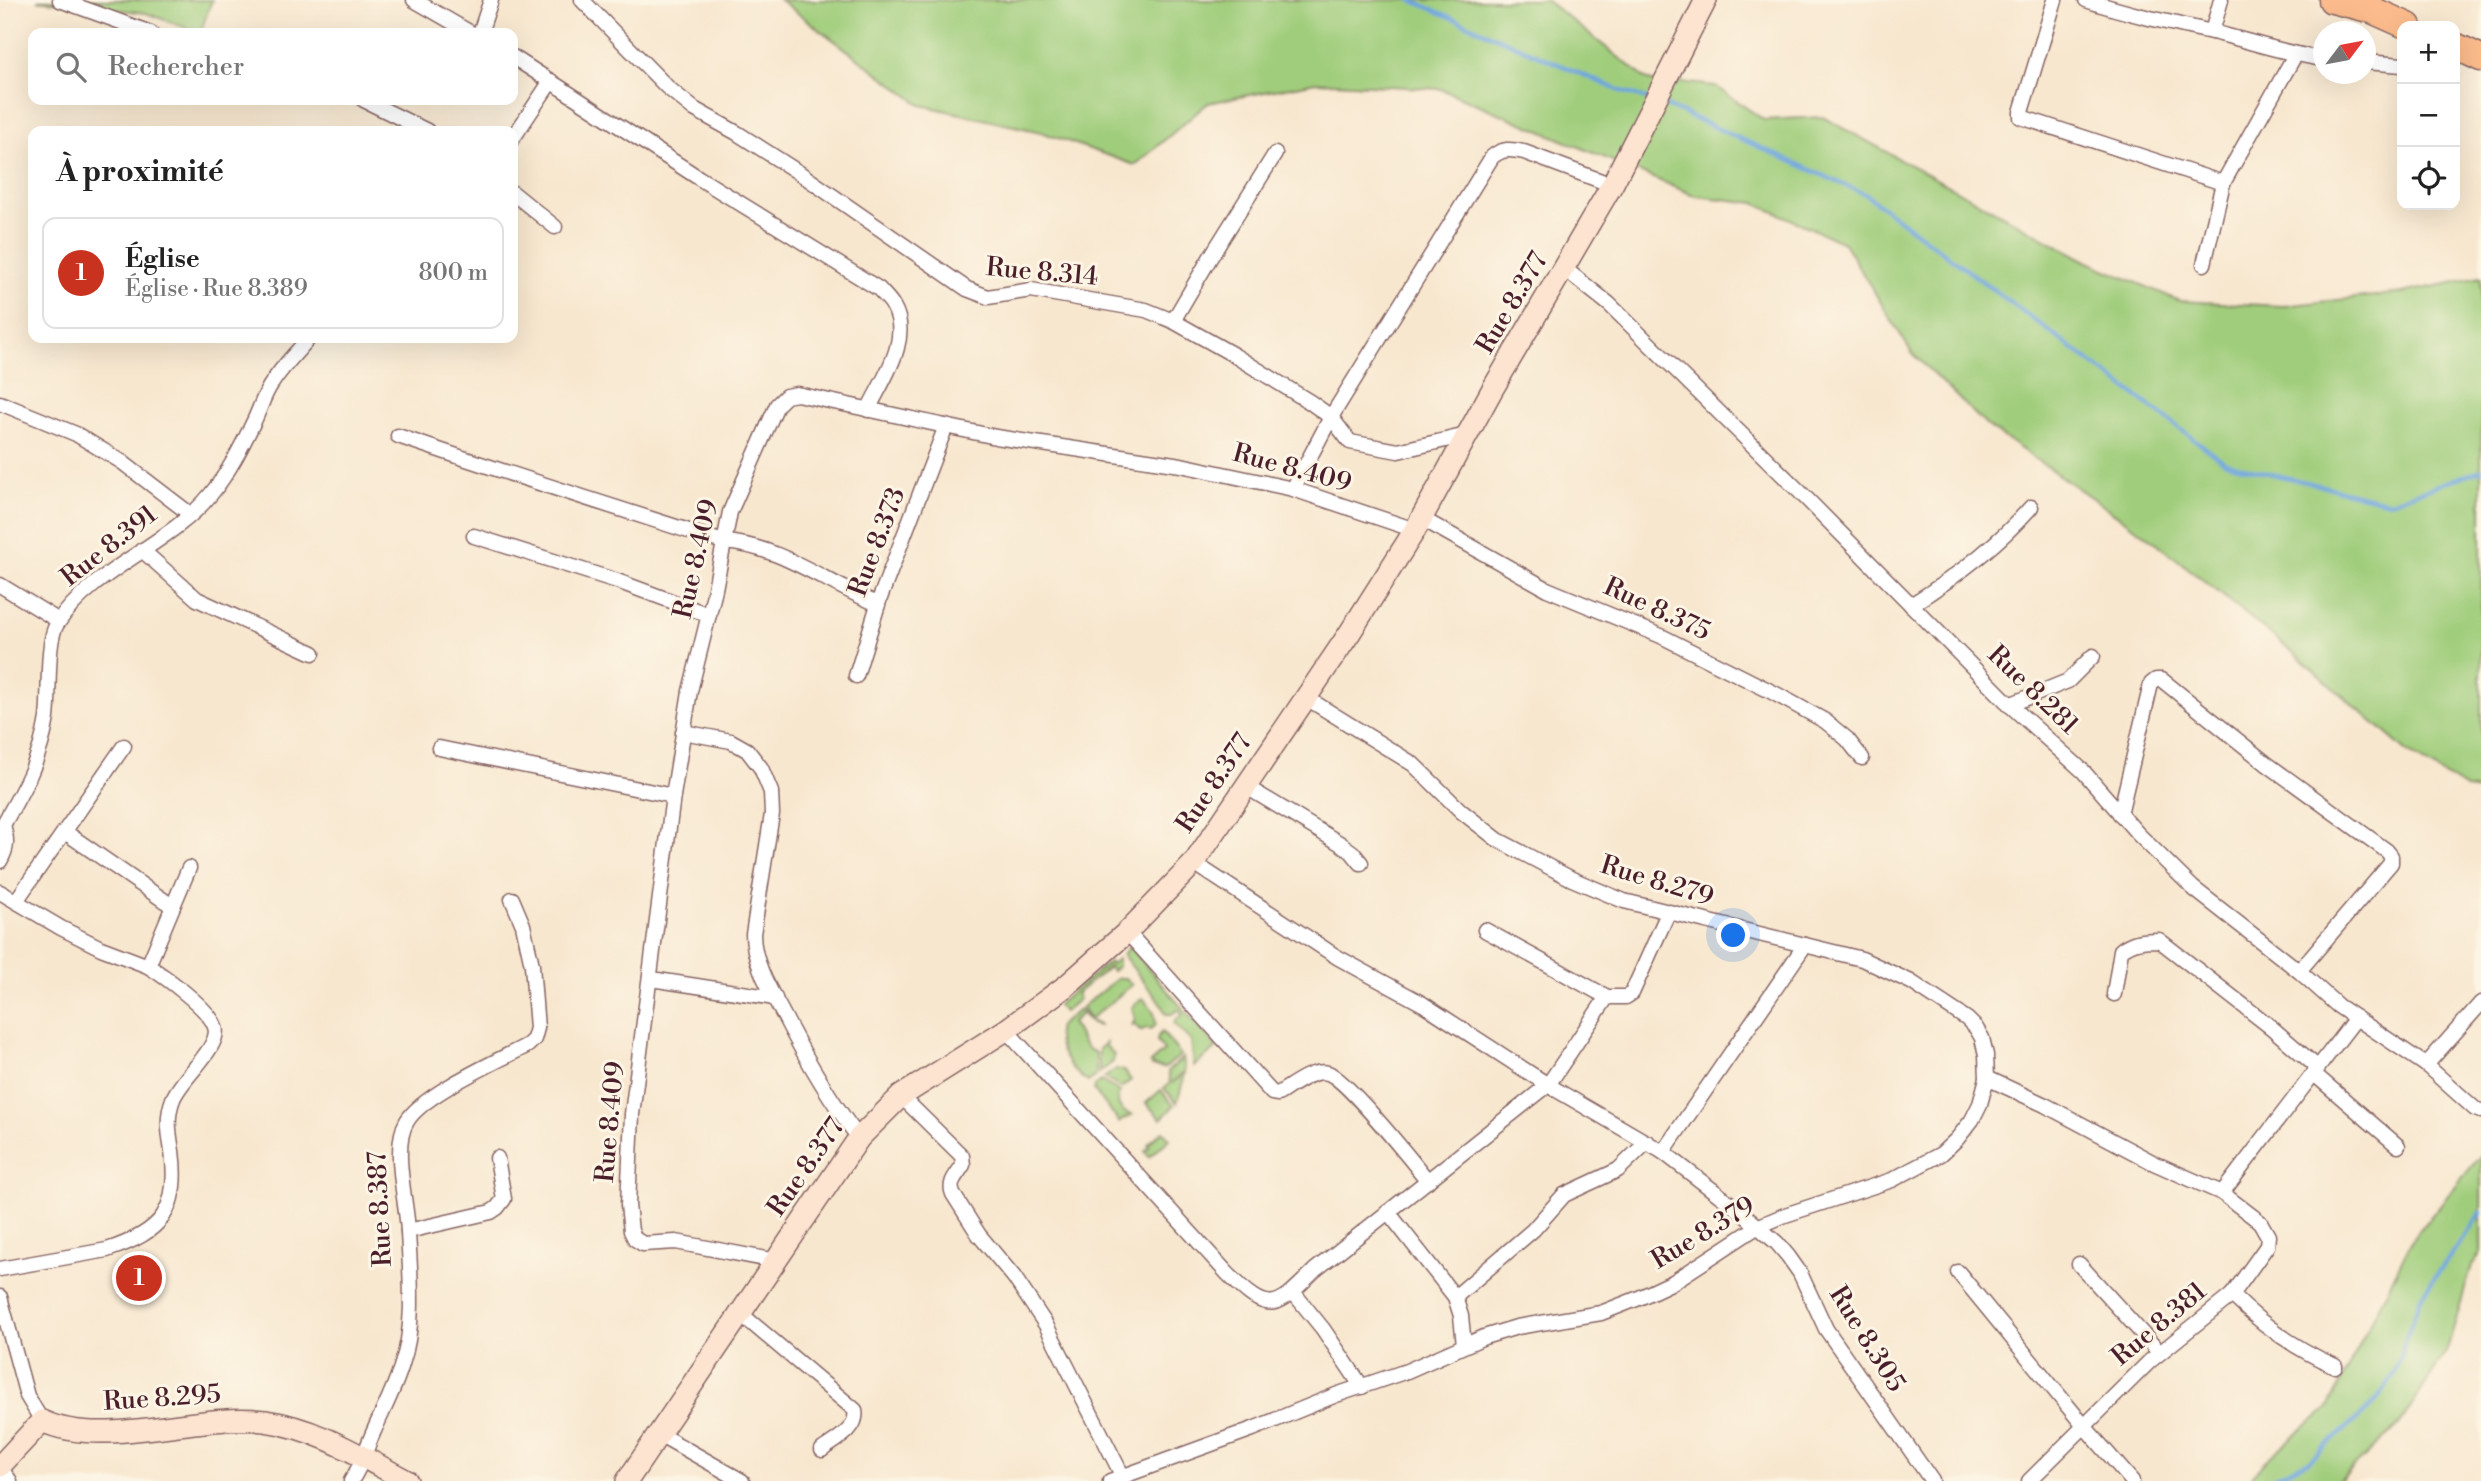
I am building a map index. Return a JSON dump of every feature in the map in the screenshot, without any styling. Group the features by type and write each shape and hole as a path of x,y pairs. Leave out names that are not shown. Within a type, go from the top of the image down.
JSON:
{"highway":[{"path":"2332,0 2376,5 2400,21"}],"street":[{"path":"60,0 137,28"},
{"path":"414,0 462,28"},
{"path":"482,28 491,0"},
{"name":"Rue 8.314","path":"582,0 667,87 694,109 801,174 967,289 988,297 1031,290 1146,310 1173,321 1232,354 1331,417 1350,442 1398,451 1467,435"},
{"name":"Rue 8.377","path":"626,1481 741,1314 838,1165 859,1138 901,1096 1006,1030 1066,986 1127,932 1194,863 1349,634 1418,524 1612,185 1706,0"},
{"path":"2055,0 2021,117 2224,183"},
{"path":"2086,0 2181,27 2313,58"},
{"path":"2212,33 2221,0"},
{"path":"2204,264 2224,183 2295,55"},
{"path":"518,60 699,178 879,289 894,307 900,326 900,344 868,410"},
{"path":"2376,63 2397,65"},
{"path":"518,130 551,81"},
{"path":"374,105 417,126"},
{"path":"1293,489 1331,417 1492,157 1500,150 1524,152 1612,185"},
{"path":"1173,321 1275,155"},
{"path":"518,197 555,227"},
{"name":"Rue 8.281","path":"1564,269 1609,304 2009,705 2083,771 2120,814 2193,888 2299,971 2338,1006 2426,1065 2481,1111"},
{"name":"Rue 8.391","path":"0,860 7,839 1,823 32,774 40,750 49,693 50,648 55,626 77,600 210,496 224,475 272,383 305,343"},
{"name":"Rue 8.409","path":"776,1261 676,1241 643,1244 635,1239 631,1231 628,1205 632,1114 673,796 690,691 734,498 777,405 786,396 797,394 1060,448 1181,465 1293,489 1418,524"},
{"path":"0,403 76,434 122,462 190,514"},
{"name":"Rue 8.373","path":"856,676 878,604 947,426"},
{"path":"398,436 523,479 723,542 736,542 766,550 878,604"},
{"path":"1911,605 1938,588 2017,524 2031,508"},
{"name":"Rue 8.375","path":"1418,524 1548,589 1661,636 1784,699 1825,721 1847,739 1861,758"},
{"path":"474,536 617,581 709,615"},
{"path":"142,550 197,599 313,653"},
{"path":"0,585 60,621"},
{"path":"2009,705 2068,681 2093,656"},
{"path":"2120,814 2151,684 2155,680 2162,680 2267,764 2387,851 2391,856 2391,863 2299,971"},
{"name":"Rue 8.279","path":"1305,697 1413,764 1461,811 1498,840 1535,861 1614,897 1668,913 1842,953 1876,964 1911,982 1966,1019 1982,1038 1987,1078"},
{"path":"683,732 731,741 747,750 761,768 771,792 772,814 753,946 775,998 828,1095 859,1138"},
{"path":"16,901 124,746"},
{"path":"439,748 673,796"},
{"path":"1245,786 1341,844 1361,863"},
{"path":"65,832 172,906"},
{"name":"Rue 8.305","path":"1194,863 1337,957 1423,1004 1548,1086 1663,1152 1777,1243 1800,1273 1826,1329 1932,1481"},
{"path":"148,966 189,868"},
{"path":"0,892 61,928 101,948 148,966 180,989 209,1017 215,1027 213,1047 195,1065 175,1095 169,1111 168,1129 174,1188 170,1206 161,1221 123,1245 107,1250 0,1269"},
{"name":"Rue 8.387","path":"351,1481 359,1470 403,1364 408,1340 408,1231 401,1133 407,1119 446,1089 528,1045 534,1039 537,1028 532,965 523,925 512,899"},
{"path":"1485,930 1607,997 1626,997 1632,993 1668,913"},
{"path":"1127,932 1272,1093 1278,1094 1320,1072 1329,1073 1366,1109 1428,1181"},
{"path":"2114,994 2121,950 2143,940 2158,940 2272,1028 2398,1146"},
{"path":"1663,1152 1805,945"},
{"path":"651,979 775,998"},
{"path":"1006,1030 1247,1294 1266,1304 1277,1302 1293,1292 1315,1270 1548,1086 1607,997"},
{"path":"2426,1065 2481,1003"},
{"path":"2222,1193 2356,1018"},
{"path":"1987,1078 2045,1105 2154,1163 2222,1193 2260,1222 2268,1236 2267,1246 2232,1294"},
{"name":"Rue 8.379","path":"1117,1479 1517,1327 1601,1313 1673,1282 1757,1227 1785,1215 1892,1180 1941,1154 1958,1139 1972,1120 1980,1104 1987,1078"},
{"path":"901,1096 962,1156 963,1165 950,1188 979,1235 1013,1277 1046,1325 1117,1479"},
{"path":"1455,1297 1533,1230 1564,1195 1618,1170 1647,1142"},
{"path":"408,1231 491,1212 497,1208 504,1199 497,1158"},
{"path":"1388,1212 1455,1297 1461,1316 1464,1346"},
{"path":"2079,1264 2159,1352"},
{"path":"1958,1272 2132,1481"},
{"path":"1293,1292 1323,1329 1362,1387"},
{"name":"Rue 8.381","path":"2029,1481 2159,1352 2232,1294 2249,1312 2293,1345 2335,1366"},
{"path":"0,1297 27,1396 42,1421 0,1467 10,1481"},
{"path":"741,1314 855,1410 857,1418 853,1427 822,1450"},
{"name":"Rue 8.295","path":"42,1421 59,1429 112,1432 222,1420 264,1421 302,1429 323,1437 407,1481"},
{"path":"659,1434 742,1481"}],"green space":[{"path":"37,0 212,0 202,28 186,28 146,13"},
{"path":"780,0 1546,0 1646,79 1666,89 1680,82 1715,86 1764,120 1823,117 2088,262 2180,301 2283,306 2402,293 2481,277 2481,791 2466,789 2406,751 2288,648 2153,540 1986,425 1912,353 1844,243 1755,203 1696,196 1441,89 1316,82 1208,103 1135,165 1041,132 921,105"},
{"path":"1129,946 1217,1048 1194,1066 1191,1041 1174,1024 1176,1019 1182,1016 1182,1012 1177,1010 1173,1014 1166,1014 1123,955"},
{"path":"1118,959 1118,966 1112,971 1109,967 1076,994 1079,999 1064,1012 1057,1005 1109,962 1111,964"},
{"path":"1118,978 1125,978 1132,985 1090,1019 1082,1007"},
{"path":"1143,998 1154,1013 1156,1025 1141,1031 1134,1024 1131,1026 1135,1019 1132,1007"},
{"path":"1080,1009 1090,1021 1100,1026 1092,1024 1082,1013 1071,1023 1084,1044 1096,1053 1096,1076 1088,1082 1075,1072 1065,1058 1058,1034 1059,1026"},
{"path":"1162,1032 1181,1055 1165,1068 1152,1066 1150,1063 1164,1051 1157,1041"},
{"path":"1106,1043 1114,1055 1113,1062 1099,1073 1099,1049"},
{"path":"1183,1058 1185,1071 1172,1083 1185,1074 1177,1103 1164,1088 1170,1083 1168,1071"},
{"path":"1116,1069 1124,1071 1131,1080 1121,1088 1104,1078"},
{"path":"1101,1081 1120,1092 1117,1096 1120,1106 1123,1111 1132,1115 1119,1122 1094,1090"},
{"path":"1161,1090 1174,1106 1161,1119 1146,1103"},
{"path":"1163,1131 1170,1139 1149,1157 1145,1151 1150,1147 1148,1144"},
{"path":"2481,1155 2481,1253 2472,1265 2447,1350 2401,1423 2339,1481 2248,1481 2266,1460 2328,1408 2413,1238"}],"waterway":[{"path":"1411,0 1618,90 1647,99"},
{"path":"1662,104 1865,194 2226,463 2390,502 2481,470"},
{"path":"2267,1481 2309,1461 2372,1406 2393,1377 2420,1298 2481,1213"}],"place":[{"name":"Église","path":"139,1278"}]}
